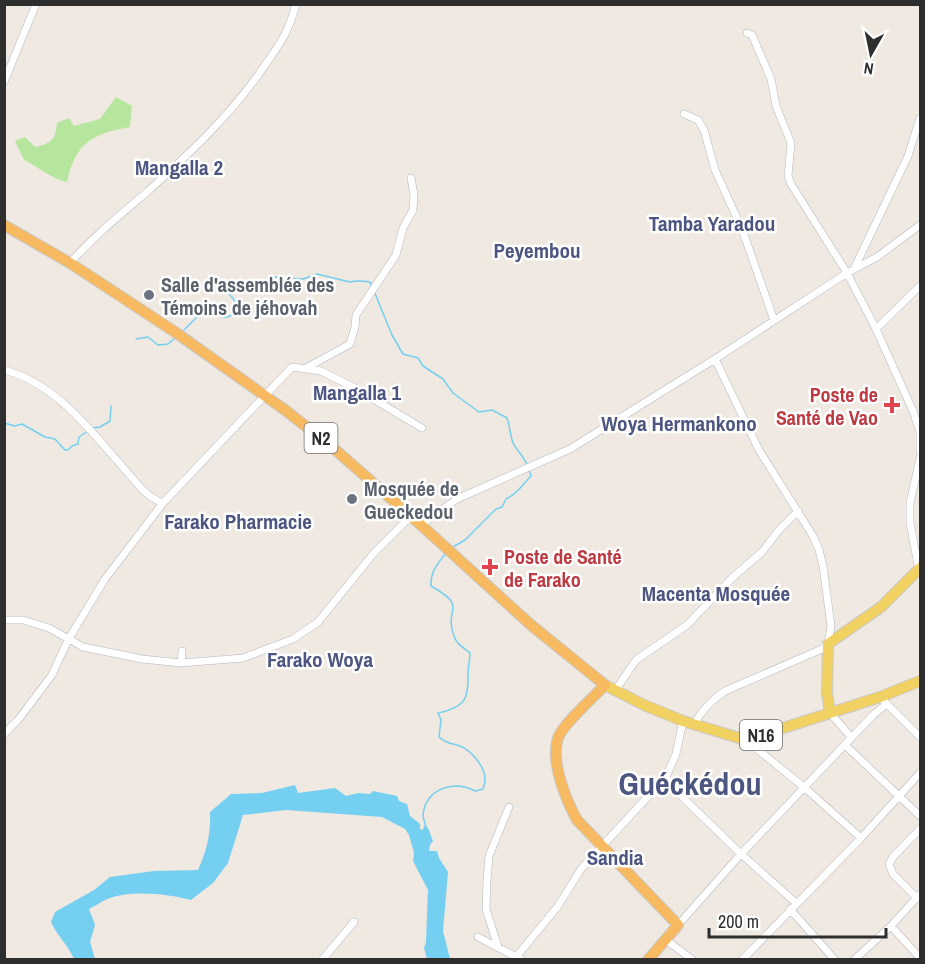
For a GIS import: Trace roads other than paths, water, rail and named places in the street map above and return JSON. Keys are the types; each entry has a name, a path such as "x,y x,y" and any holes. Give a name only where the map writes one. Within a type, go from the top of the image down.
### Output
{"highway":[{"name":"N2","path":"4,225 70,263 175,332 331,446 531,625 605,685"},
{"path":"605,685 557,738 556,751 561,784 567,802 577,820 678,925 648,960"}],"main road":[{"path":"830,713 827,684 828,644 880,607 920,570"},
{"name":"N16","path":"605,685 683,721 746,740 830,713 884,700 921,681"}],"street":[{"path":"4,82 36,4"},
{"path":"70,263 112,220 148,191 231,111 281,42 290,27 296,4"},
{"path":"747,33 752,35 771,79 776,106 790,143 788,176 791,184 847,273 876,329 913,411 920,432 921,452"},
{"path":"684,114 698,120 704,130 714,170 742,230 774,320"},
{"path":"854,269 908,156 921,118"},
{"path":"306,368 350,344 356,315 394,260 403,228 413,210 414,195 411,178"},
{"path":"4,620 23,620 49,628 83,647 107,653 181,663 243,658 293,639 318,622 374,553 406,521 417,522 457,499 570,449 847,273 895,245 921,225"},
{"path":"876,329 921,286"},
{"path":"694,724 715,697 725,691 822,649 828,644 831,626 823,566 813,536 759,450 715,359"},
{"path":"4,734 18,720 52,675 68,640 105,579 163,503 292,368 321,371 422,428"},
{"path":"4,370 18,374 47,389 93,431 141,489 163,503"},
{"path":"920,570 910,524 910,503 921,458"},
{"path":"615,691 636,660 687,624 732,578 762,552 798,511"},
{"path":"181,663 182,651"},
{"path":"678,925 741,854 852,738 884,700 921,737"},
{"path":"830,713 852,738"},
{"path":"478,937 519,958 558,906 581,869 666,777 676,754 683,721"},
{"path":"746,740 861,838"},
{"path":"845,745 921,816"},
{"path":"742,960 921,773"},
{"path":"666,777 673,788 741,854 796,903"},
{"path":"498,947 486,909 487,881 489,856 509,807"},
{"path":"854,960 919,896 893,874 889,864 921,829"},
{"path":"790,909 835,960"},
{"path":"322,960 354,922"},
{"path":"891,926 921,958"},
{"path":"666,940 693,960"}],"water":[{"path":"295,785 298,793 335,788 346,796 358,793 370,794 373,791 397,796 399,801 407,804 410,816 420,824 420,829 423,830 424,825 428,828 433,841 429,851 437,851 448,872 443,931 450,959 427,959 424,948 428,890 413,861 414,853 405,829 382,817 286,810 243,815 228,863 213,883 191,900 162,895 129,894 107,899 89,909 95,925 90,942 95,959 74,959 51,922 55,912 94,890 110,877 154,871 198,870 208,841 210,812 231,794 262,793"}],"waterway":[{"path":"183,331 200,314 208,312 220,317 228,317 233,313 236,305 229,294 230,289 238,281 262,282 274,277 303,279 317,274 350,282 370,282 372,287"},
{"path":"374,291 392,335 403,354 418,358 423,366 443,379 453,393 479,412 492,410 507,418 513,443 527,465"},
{"path":"136,339 148,337 158,345 168,344 175,338"},
{"path":"92,428 100,427 110,421 111,406"},
{"path":"4,423 15,426 22,424 45,437 55,439 65,450 78,444 79,437 88,431"},
{"path":"453,547 465,540 496,509 502,507 506,499 517,492 531,476 529,469"},
{"path":"426,828 423,815 425,806 435,793 458,786 475,791 483,789 485,780 483,769 473,755 464,748 439,737 441,720 438,713 455,708 466,695 470,653 455,639 451,626 453,604 443,593 431,586 433,573 445,554"}],"place":[{"name":"Salle d'assemblée des Témoins de jéhovah","path":"149,295"},
{"name":"Poste de Santé de Vao","path":"892,405"},
{"name":"Mosquée de Gueckedou","path":"352,499"},
{"name":"Poste de Santé de Farako","path":"490,567"}],"district":[{"name":"Mangalla 2","path":"179,167"},
{"name":"Tamba Yaradou","path":"712,223"},
{"name":"Peyembou","path":"537,250"},
{"name":"Mangalla 1","path":"357,392"},
{"name":"Woya Hermankono","path":"679,423"},
{"name":"Farako Pharmacie","path":"238,521"},
{"name":"Macenta Mosquée","path":"716,593"},
{"name":"Farako Woya","path":"320,659"},
{"name":"Guéckédou","path":"690,783"},
{"name":"Sandia","path":"615,857"}]}
